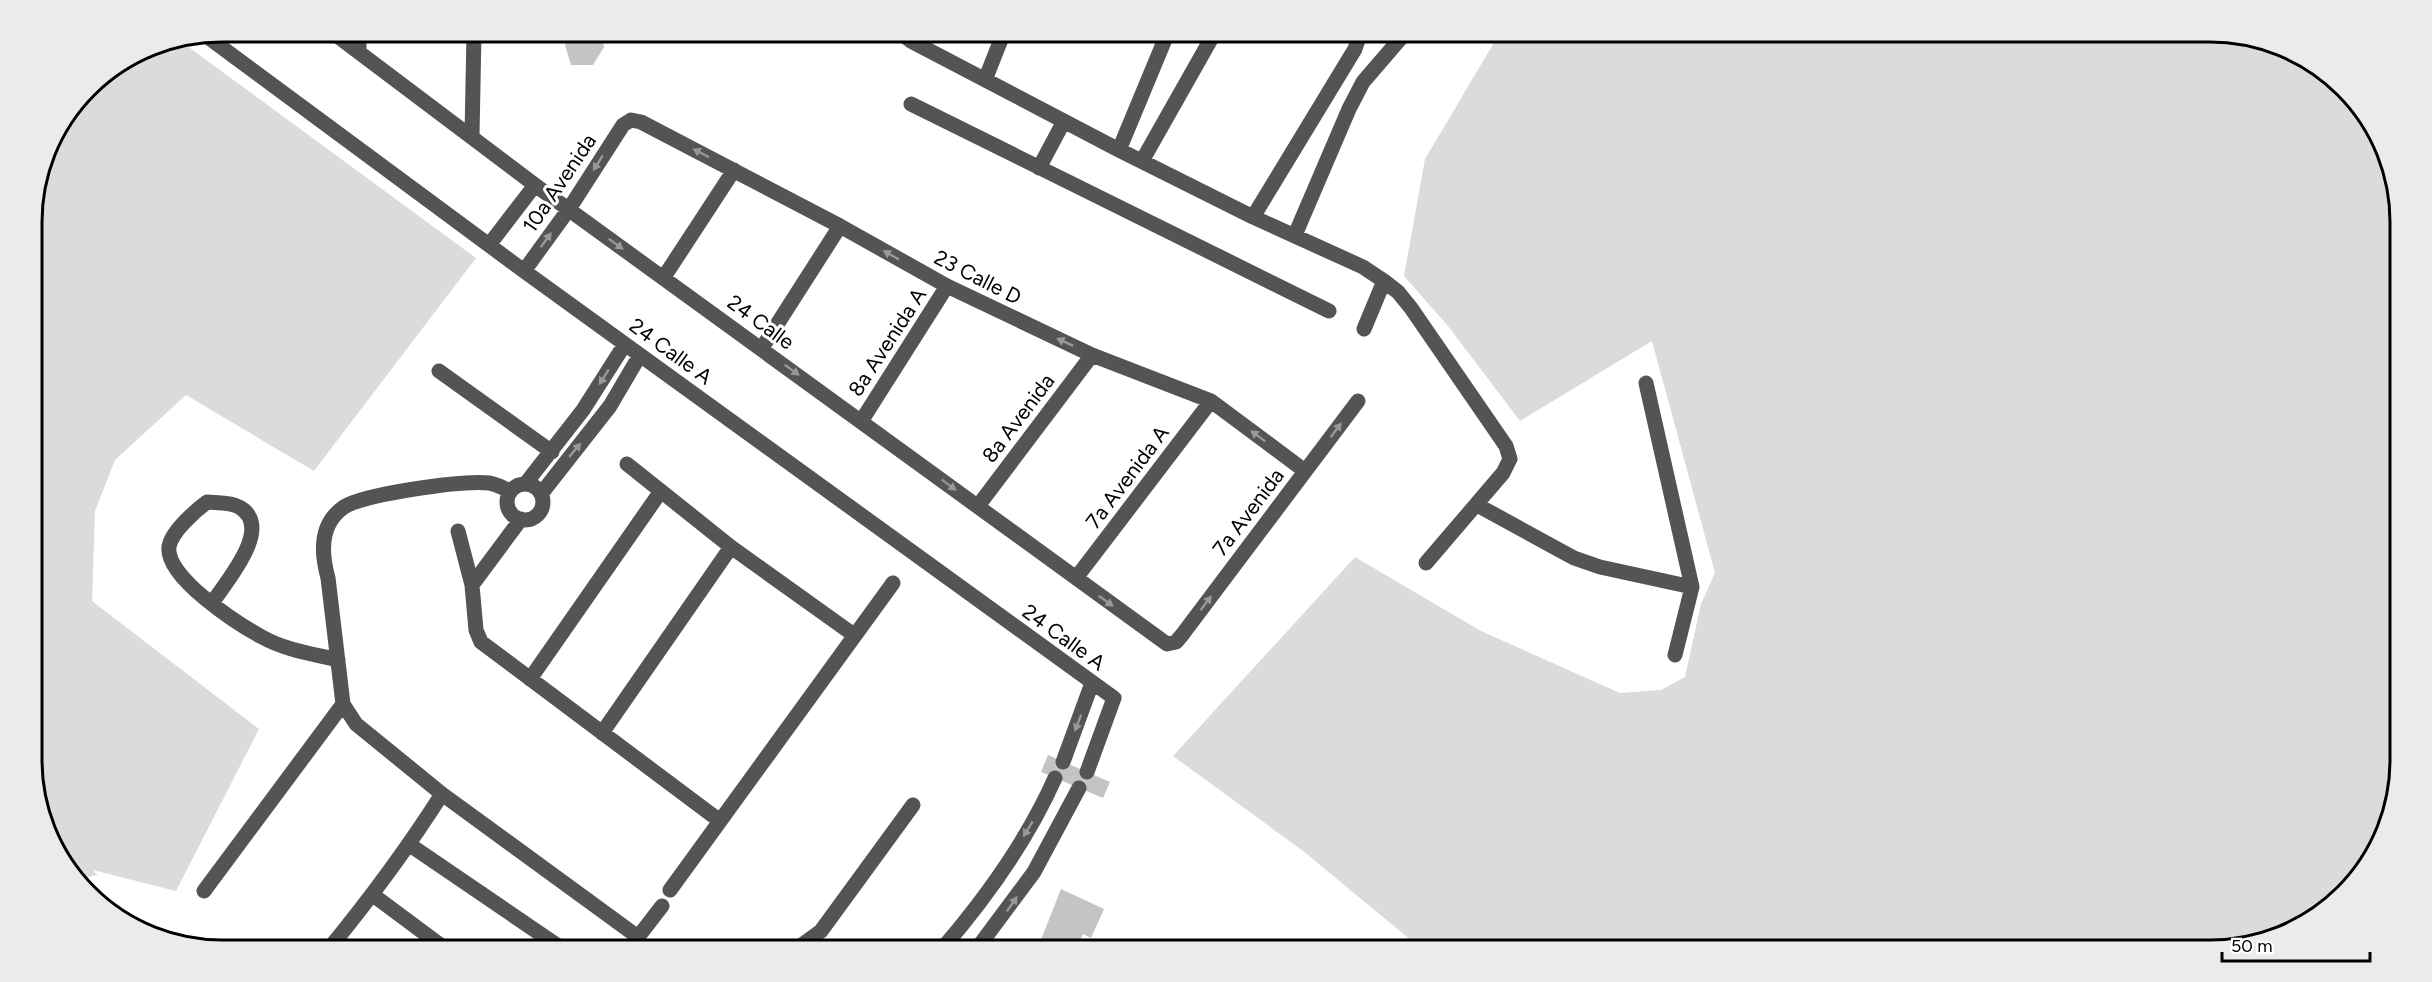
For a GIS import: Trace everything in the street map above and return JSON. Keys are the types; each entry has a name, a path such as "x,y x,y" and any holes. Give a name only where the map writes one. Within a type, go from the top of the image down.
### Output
{"street":[{"name":"24 Calle A","path":"214,42 524,271 1114,698 1087,772"},
{"name":"24 Calle","path":"346,42 535,185 862,420 1167,644"},
{"path":"359,42 359,51"},
{"path":"472,136 474,42"},
{"path":"913,42 1064,122 1253,217 1363,267 1398,292 1506,446 1510,459 1503,473 1426,563"},
{"path":"984,80 1001,42"},
{"path":"1119,150 1164,42"},
{"path":"1142,161 1209,42"},
{"path":"1253,217 1357,42"},
{"path":"1295,235 1349,109 1363,82 1397,42"},
{"path":"911,105 1329,311"},
{"name":"10a Avenida","path":"524,271 569,209 623,125 631,120"},
{"name":"23 Calle D","path":"631,120 641,122 734,170 947,286 1092,355 1211,401 1305,471"},
{"path":"1039,168 1064,122"},
{"path":"663,278 734,170"},
{"name":"10a Avenida","path":"489,245 535,185"},
{"path":"762,348 840,226"},
{"path":"1364,329 1384,281"},
{"name":"8a Avenida A","path":"862,420 947,286"},
{"path":"526,483 537,489 543,499 541,510 532,518 521,519 508,508 510,491 514,486 526,483 552,452 583,410 625,344"},
{"path":"541,494 609,406 640,355"},
{"name":"8a Avenida","path":"978,506 1092,355"},
{"path":"439,371 552,452"},
{"path":"1646,383 1692,587 1675,655"},
{"name":"7a Avenida","path":"1167,644 1176,642 1182,635 1358,400"},
{"name":"7a Avenida A","path":"1076,579 1211,401"},
{"path":"627,464 731,547 854,635"},
{"path":"510,491 490,483 436,485 344,507 332,520 322,538 323,559 328,578 343,704 356,724 442,794 639,937"},
{"path":"530,679 661,491"},
{"path":"212,603 242,559 253,536 251,519 239,506 207,502 186,518 169,546 171,563 188,585 212,603 263,638 338,660"},
{"path":"1477,505 1574,558 1600,567 1692,587"},
{"path":"472,585 521,519"},
{"path":"458,531 472,585 476,630 481,642 720,820"},
{"path":"602,733 731,547"},
{"path":"670,890 893,583"},
{"path":"1063,762 1092,683"},
{"path":"204,891 343,704"},
{"path":"949,940 988,892 1011,858 1055,778"},
{"path":"984,940 1034,873 1079,788"},
{"path":"339,940 410,845 442,794"},
{"path":"809,940 821,931 913,805"},
{"path":"410,845 549,940"},
{"path":"1011,858 1034,873"},
{"path":"373,895 434,940"},
{"path":"636,940 662,906"}],"shaded area":[{"path":"1494,42 2210,42 2257,48 2310,72 2345,103 2360,122 2371,142 2384,175 2390,222 2390,760 2387,795 2371,840 2360,860 2345,879 2320,903 2300,916 2257,934 2222,940 1411,940 1303,851 1173,756 1355,557 1481,631 1620,693 1661,690 1685,677 1701,604 1715,573 1652,341 1520,421 1448,326 1404,276 1425,159"},
{"path":"186,45 476,258 314,471 186,395 115,460 95,511 92,601 259,729 176,891 93,870 97,875 86,878 72,860 61,840 45,795 42,760 42,210 48,175 56,153 72,122 87,103 112,79 132,66 153,56"}],"building":[{"path":"566,42 603,42 604,47 593,65 571,65"},
{"path":"1048,755 1110,782 1103,798 1041,772"},
{"path":"1061,889 1104,909 1091,938 1083,934 1080,940 1041,940"}]}
